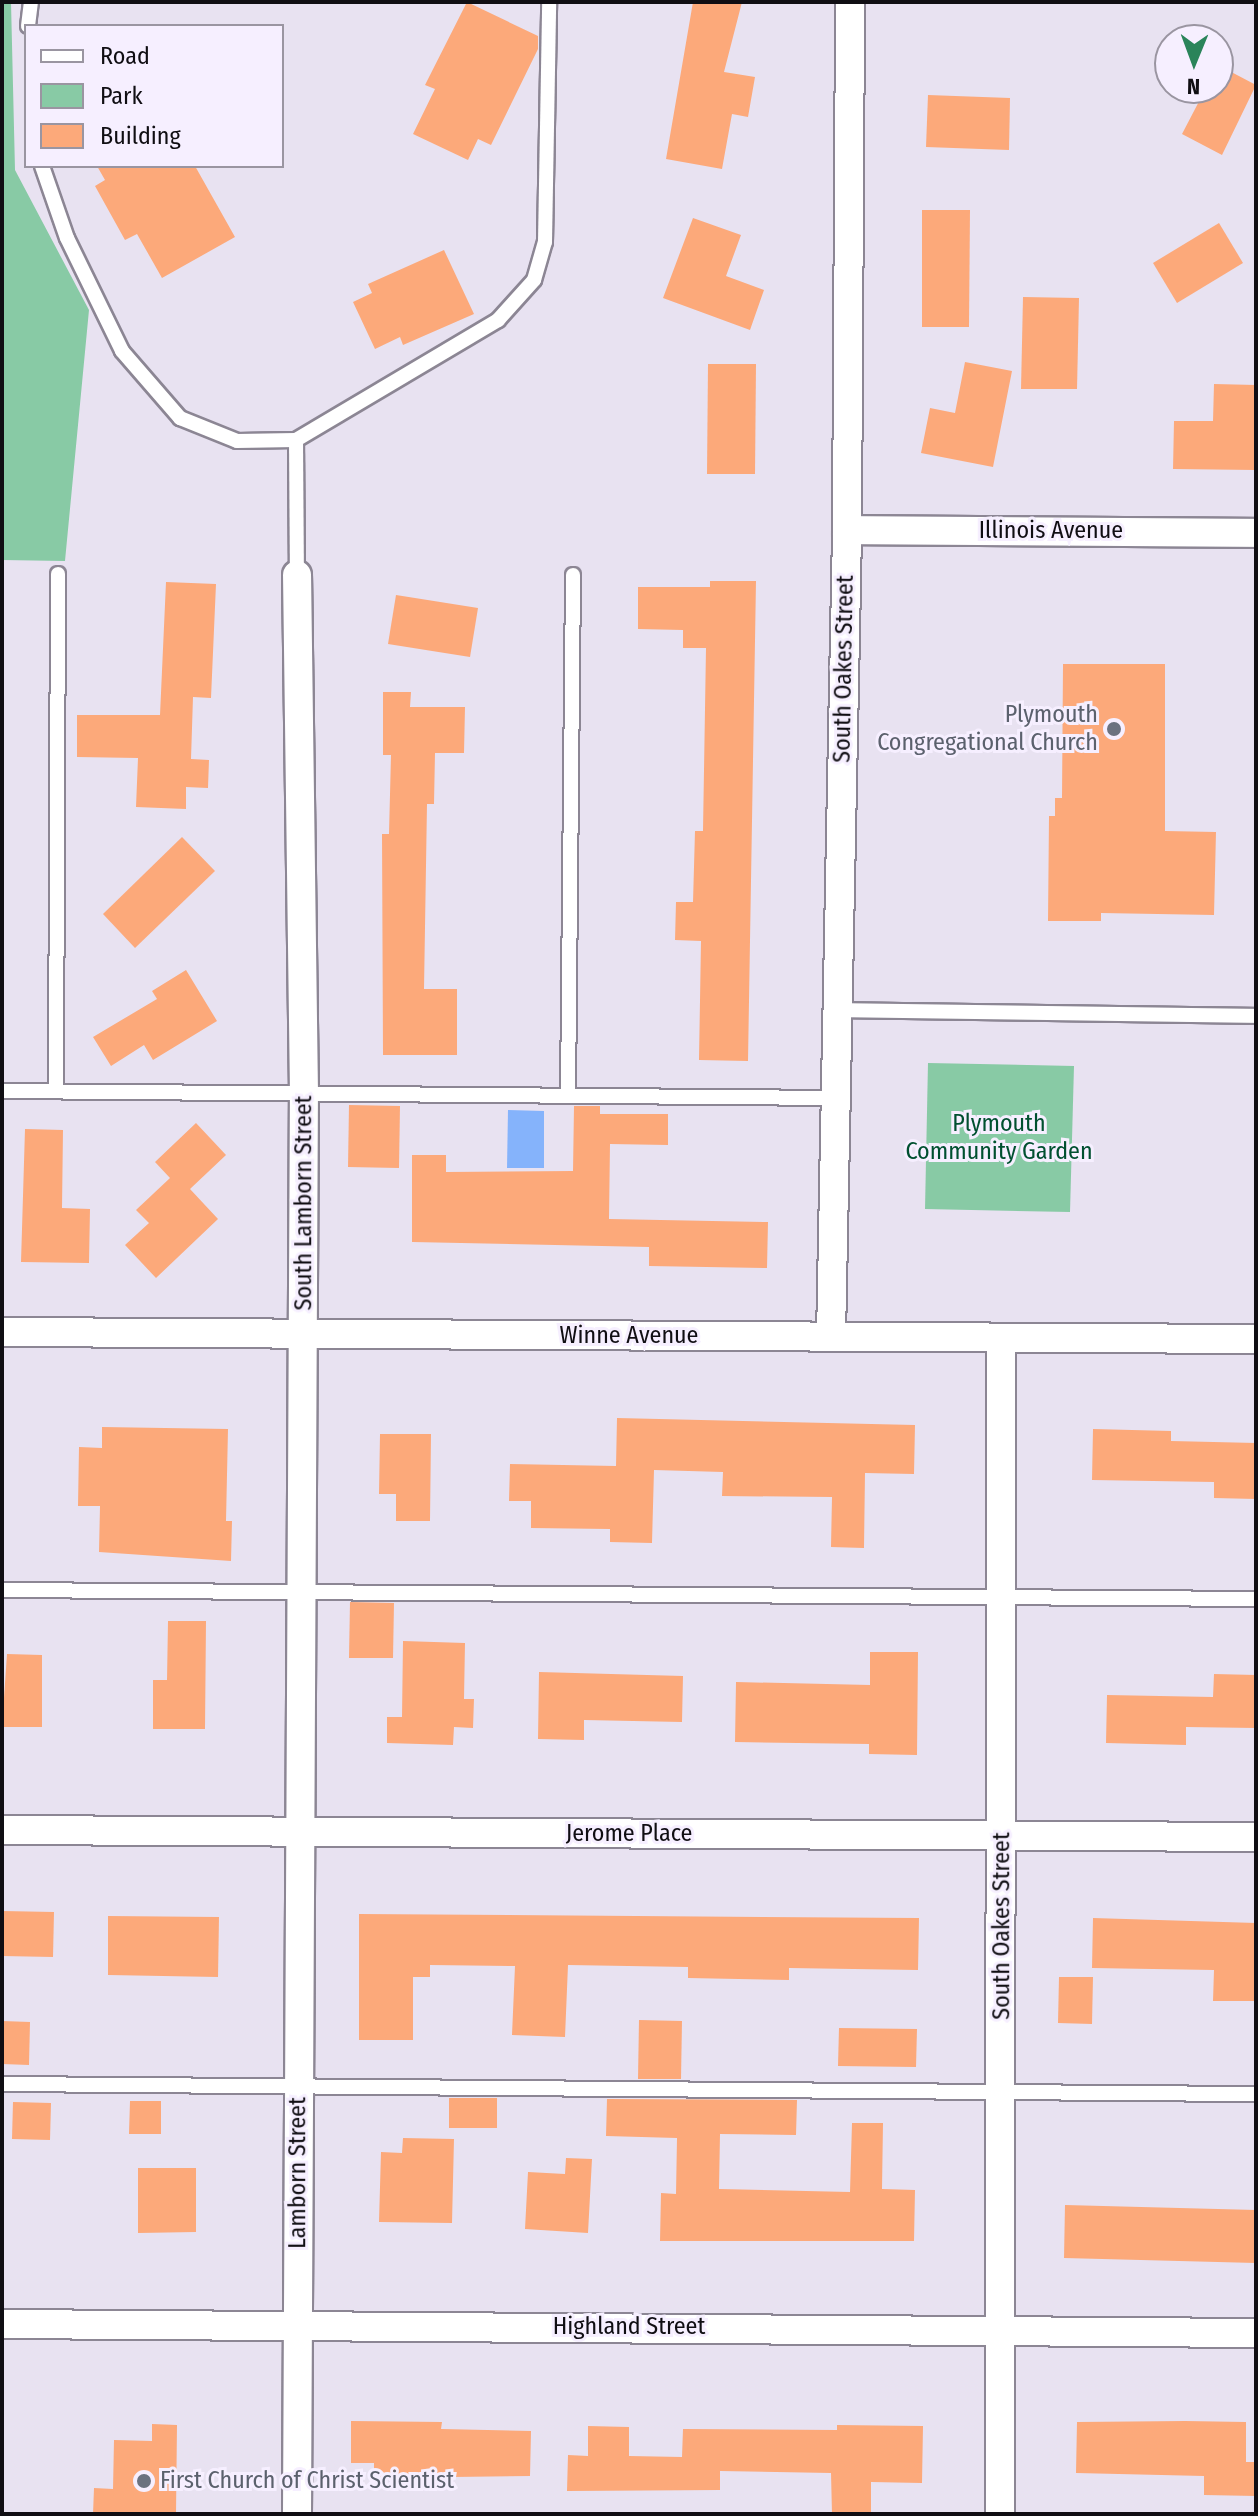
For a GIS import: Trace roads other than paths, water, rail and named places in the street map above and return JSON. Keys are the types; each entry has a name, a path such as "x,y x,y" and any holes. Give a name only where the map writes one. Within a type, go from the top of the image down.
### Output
{"street":[{"name":"South Oakes Street","path":"831,1337 847,530 850,2"},
{"name":"Illinois Avenue","path":"847,530 1256,533"},
{"name":"South Lamborn Street","path":"297,575 304,1094 300,1832"},
{"name":"Winne Avenue","path":"2,1332 1256,1339"},
{"name":"South Oakes Street","path":"1000,2514 1001,1338"},
{"name":"Jerome Place","path":"2,1830 1256,1837"},
{"name":"Lamborn Street","path":"297,2514 300,1832"},
{"name":"Highland Street","path":"2,2324 1256,2333"}],"lane":[{"path":"28,24 31,2"},
{"path":"43,168 67,238 122,351 180,418 237,441 296,440 498,320 534,280 545,242 549,2"},
{"path":"296,440 297,575"},
{"path":"56,1091 58,574"},
{"path":"568,1096 573,575"},
{"path":"838,1010 1256,1016"},
{"path":"2,1091 837,1098"},
{"path":"2,1590 1256,1599"},
{"path":"2,2084 1256,2094"}],"water":[{"path":"508,1110 544,1111 544,1168 507,1168"}],"place":[{"name":"Plymouth Congregational Church","path":"1114,729"},
{"name":"First Church of Christ Scientist","path":"144,2481"}],"park label":[{"name":"Plymouth Community Garden","path":"999,1138"}]}
